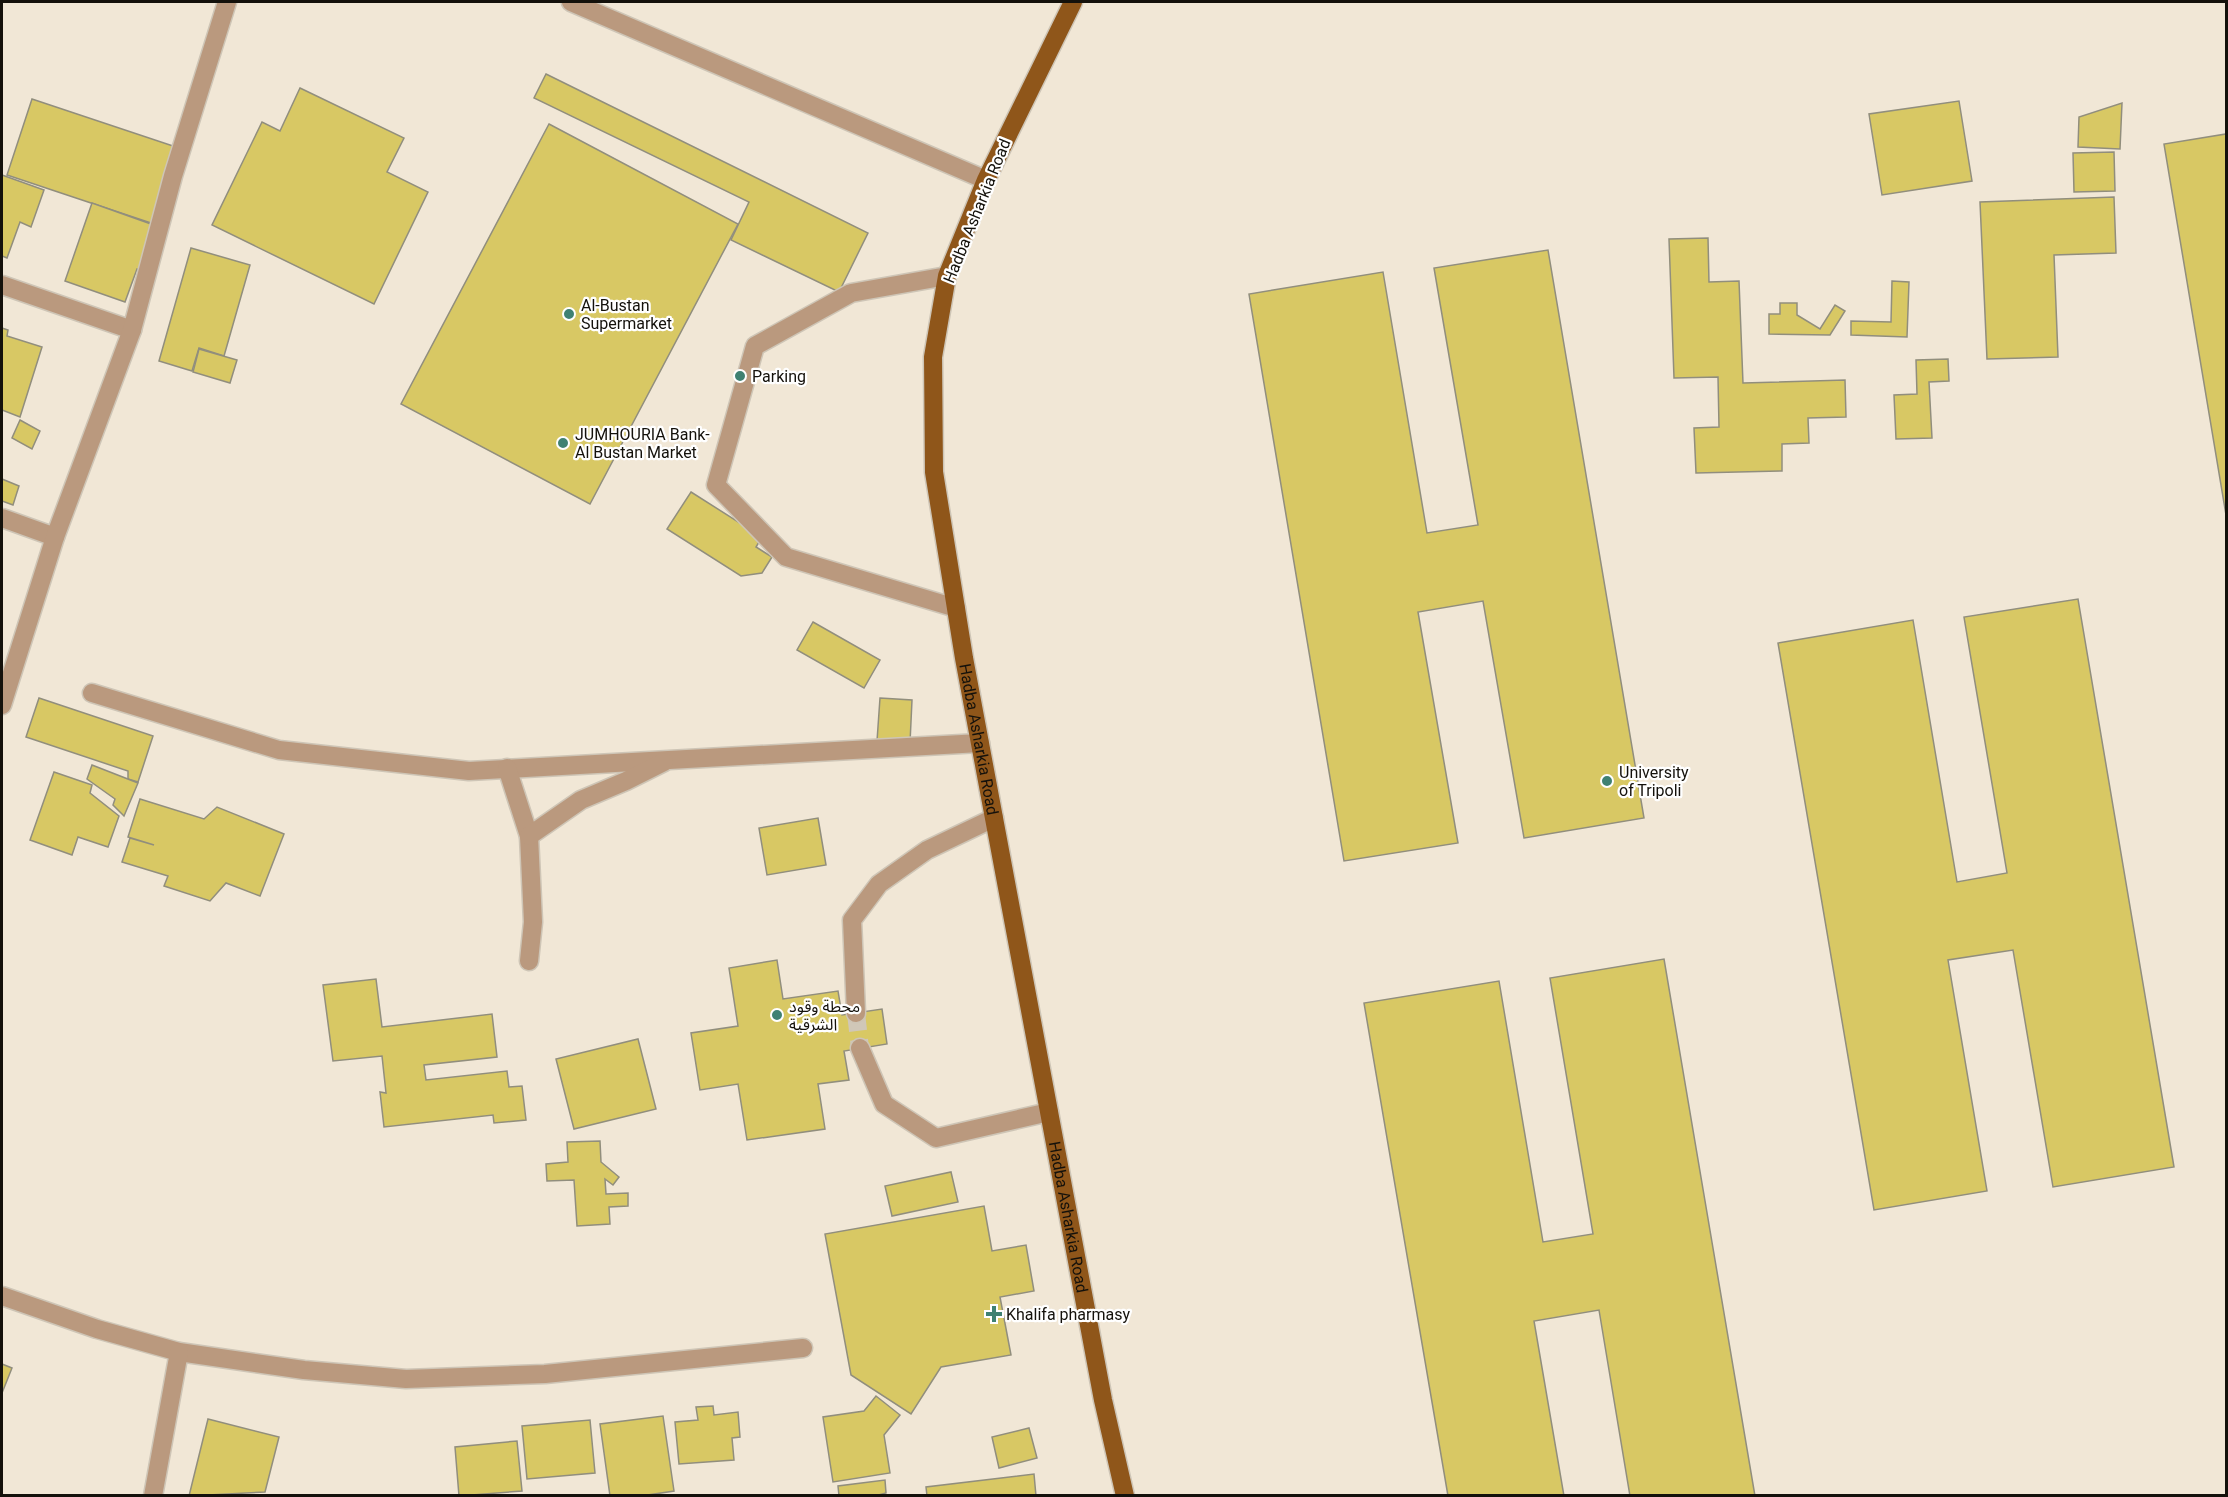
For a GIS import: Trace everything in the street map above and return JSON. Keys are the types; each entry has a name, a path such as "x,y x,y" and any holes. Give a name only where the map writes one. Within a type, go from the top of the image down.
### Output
{"main road":[{"name":"Hadba Asharkia Road","path":"1073,2 986,180 947,276 933,357 933,472 980,743 1049,1112 1103,1400 1125,1496"}],"street":[{"path":"2,705 55,537 132,330 173,176 227,2"},
{"path":"571,2 986,180"},
{"path":"947,276 851,293 755,346 716,485 786,557 956,608"},
{"path":"2,285 132,330"},
{"path":"2,518 55,537"},
{"path":"92,693 279,750 469,771 980,743"},
{"path":"529,836 581,800 626,782 669,760"},
{"path":"507,768 529,836 533,922 529,961"},
{"path":"856,1012 852,920 879,884 927,850 994,818"},
{"path":"860,1048 884,1104 936,1138 1049,1112"},
{"path":"2,1296 97,1329 179,1352 304,1370 406,1379 545,1374 803,1348"},
{"path":"153,1496 179,1352"}],"building":[{"path":"546,74 868,233 839,292 731,240 749,202 534,98"},
{"path":"300,88 404,138 387,172 428,192 374,304 212,225 262,122 280,131"},
{"path":"32,99 179,148 154,224 7,175"},
{"path":"1959,101 1972,181 1882,195 1869,114"},
{"path":"2122,103 2120,149 2078,147 2079,117"},
{"name":"Al-Bustan Supermarket","path":"549,124 738,224 590,504 401,404"},
{"path":"2226,134 2226,515 2164,144"},
{"path":"2114,152 2115,191 2074,192 2073,153"},
{"path":"2,175 44,190 31,227 20,222 7,258 2,256"},
{"path":"2114,197 2116,253 2054,255 2058,357 1987,359 1980,202"},
{"path":"92,203 165,229 149,274 137,269 125,302 65,281"},
{"path":"1708,238 1709,282 1739,281 1743,383 1845,380 1846,417 1808,418 1809,443 1782,444 1782,471 1696,473 1694,428 1719,427 1718,377 1674,378 1669,239"},
{"path":"191,248 250,265 224,356 199,348 192,371 159,361"},
{"path":"1548,250 1644,818 1524,838 1483,601 1418,612 1458,843 1344,861 1249,294 1383,272 1427,533 1478,525 1434,268"},
{"path":"1892,281 1909,282 1907,337 1851,335 1851,321 1891,322"},
{"path":"1780,303 1797,303 1797,315 1820,329 1835,305 1845,311 1830,335 1769,334 1769,314 1780,314"},
{"path":"2,328 8,330 7,336 42,347 20,417 2,410"},
{"path":"199,349 237,360 230,383 193,372"},
{"path":"1948,359 1949,381 1929,382 1932,438 1896,439 1894,395 1917,394 1916,360"},
{"path":"20,420 40,431 32,449 12,438"},
{"path":"2,479 19,486 13,505 2,501"},
{"path":"691,492 762,537 756,547 772,557 762,573 741,576 667,529"},
{"path":"2078,599 2174,1167 2053,1187 2013,950 1948,960 1987,1191 1874,1210 1778,643 1913,620 1957,882 2007,873 1964,617"},
{"path":"813,622 880,660 864,688 797,650"},
{"path":"39,698 153,736 138,782 128,779 128,771 26,737"},
{"path":"880,698 912,700 910,743 877,741"},
{"path":"92,765 138,783 124,816 113,805 115,799 87,779"},
{"path":"54,772 92,785 90,793 119,816 108,847 78,837 72,855 30,840"},
{"path":"140,799 204,819 217,807 284,834 260,896 226,883 210,901 164,886 168,876 122,862 130,838 154,845 128,837"},
{"path":"818,818 826,865 767,875 759,828"},
{"path":"1664,959 1755,1496 1630,1496 1599,1310 1534,1321 1564,1496 1448,1496 1364,1003 1499,981 1543,1242 1593,1234 1550,978"},
{"path":"777,960 783,999 838,991 842,1015 882,1009 887,1044 844,1051 849,1080 818,1084 825,1129 747,1140 738,1084 700,1090 691,1033 738,1026 729,968"},
{"path":"376,979 382,1027 492,1014 497,1057 424,1065 426,1080 507,1071 509,1087 522,1086 526,1120 494,1123 493,1115 384,1127 380,1092 386,1093 382,1056 333,1061 323,985"},
{"path":"638,1039 656,1109 574,1129 556,1059"},
{"path":"600,1141 601,1162 619,1177 613,1185 605,1179 606,1194 628,1193 628,1206 609,1207 610,1224 577,1226 574,1180 547,1181 546,1164 568,1162 567,1142"},
{"path":"951,1172 958,1202 892,1216 885,1186"},
{"path":"984,1206 992,1251 1026,1245 1034,1291 1000,1297 1011,1355 941,1367 911,1414 851,1375 825,1234"},
{"path":"2,1364 12,1368 2,1393"},
{"path":"876,1396 900,1415 884,1435 890,1473 833,1482 823,1417 864,1411"},
{"path":"713,1406 714,1415 738,1412 740,1437 732,1438 734,1460 679,1464 675,1422 698,1420 696,1407"},
{"path":"663,1416 674,1491 641,1496 610,1496 600,1424"},
{"path":"208,1419 279,1437 265,1492 189,1496"},
{"path":"590,1420 595,1473 527,1479 522,1426"},
{"path":"1029,1428 1037,1458 999,1468 992,1437"},
{"path":"517,1441 522,1491 459,1496 455,1447"},
{"path":"1034,1474 1036,1496 927,1496 926,1487"},
{"path":"885,1480 886,1493 875,1496 839,1496 838,1486"}],"tunnel":[{"path":"856,1013 860,1048"}],"place":[{"name":"Al-Bustan Supermarket","path":"569,314"},
{"name":"Parking","path":"740,376"},
{"name":"JUMHOURIA Bank- Al Bustan Market","path":"563,443"},
{"name":"University of Tripoli","path":"1607,781"},
{"name":"محطة وقود الشرقية","path":"777,1015"},
{"name":"Khalifa pharmasy","path":"994,1314"}]}
